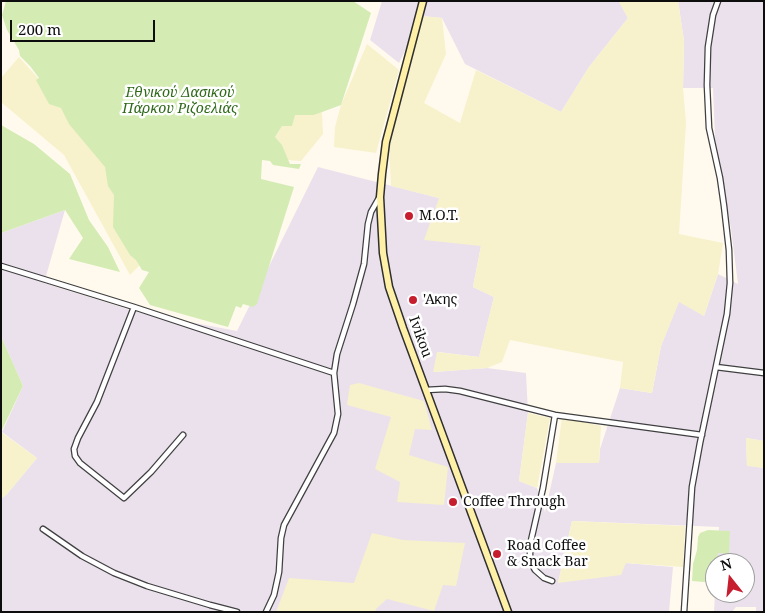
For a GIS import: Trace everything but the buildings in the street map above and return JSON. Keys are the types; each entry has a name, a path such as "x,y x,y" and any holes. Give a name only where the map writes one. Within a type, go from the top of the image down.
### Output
{"street":[{"name":"Ivikou","path":"423,1 386,142 380,197 383,253 389,287 403,328 508,612"},
{"path":"684,612 692,487 728,314 730,283 728,241 720,178 709,128 708,47 718,1"},
{"path":"266,612 274,595 279,572 281,538 284,525 334,433 338,414 334,373 337,354 364,264 368,224 380,197"},
{"path":"1,266 134,306 334,373"},
{"path":"134,306 97,402 78,438 74,449 75,456 80,463 124,498 151,472 183,435"},
{"path":"716,367 764,373"},
{"path":"426,390 445,389 460,391 555,415 702,435"},
{"path":"552,581 539,574 533,566 530,561 530,545 543,488 555,415"},
{"path":"43,529 82,556 114,573 174,594 237,612"}],"shaded area":[{"path":"382,1 619,1 628,18 589,67 561,112 465,64 442,18 422,16 399,63 370,40"},
{"path":"678,1 764,1 764,441 746,438 747,465 764,468 764,612 756,612 756,607 736,607 732,612 714,612 714,603 755,603 755,553 718,553 719,527 572,521 558,583 626,563 673,567 669,612 1,612 1,499 37,458 2,432 23,386 1,336 1,233 65,210 44,283 137,312 237,331 318,167 439,198 481,246 473,287 494,297 479,357 438,352 434,372 487,368 526,373 528,413 519,481 537,488 545,512 556,463 599,463 600,449 620,388 652,393 661,346 679,301 704,316 718,274 738,284 731,229 715,139 713,88 683,88 684,41"},
{"path":"678,1 684,41 683,88 686,123 679,234 723,243 718,274 704,316 679,302 661,346 652,393 620,388 623,362 510,340 502,362 487,368 433,372 437,352 479,357 494,297 473,287 481,246 424,240 439,198 391,186 389,145 422,16 442,18 446,54 424,103 460,123 476,70 561,112 589,67 628,18 619,2"},
{"path":"367,44 399,70 376,153 334,147 335,127 341,105"},
{"path":"19,57 110,158 146,259 130,275 64,155 1,102 1,78"},
{"path":"322,112 323,134 301,161 288,160 282,145 275,137 282,126 295,115 314,115"},
{"path":"359,383 424,401 432,430 415,429 409,455 448,467 444,505 397,502 400,482 375,469 391,417 347,405 350,385"},
{"path":"528,413 550,418 537,488 519,481"},
{"path":"562,417 601,426 599,463 556,463"},
{"path":"1,432 37,458 1,499"},
{"path":"746,438 764,441 764,468 747,466"},
{"path":"572,521 685,526 683,567 626,563 621,575 558,583"},
{"path":"372,533 403,540 465,543 456,586 443,585 434,611 387,599 375,612 276,612 289,578 354,583"}],"green space":[{"name":"Εθνικού Δασικού Πάρκου Ριζοελιάς","path":"6,1 353,1 371,13 341,105 314,115 295,115 292,126 282,126 275,137 282,145 290,164 301,164 299,169 273,165 270,161 262,160 261,179 294,187 257,304 253,307 243,304 241,308 236,306 228,327 150,305 139,288 149,272 142,270 136,260 130,255 113,227 114,195 108,186 105,167 69,124 61,108 49,104 36,80 39,78 20,56 2,15"},
{"path":"1,125 34,144 70,174 89,220 108,247 120,272 69,259 83,238 65,210 1,233"},
{"path":"1,336 23,386 1,432"},
{"path":"708,530 730,531 729,553 705,553 705,582 692,581 693,564 700,533"}],"place":[{"name":"M.O.T.","path":"409,216"},
{"name":"'Ακης","path":"413,300"},
{"name":"Coffee Through","path":"453,502"},
{"name":"Road Coffee & Snack Bar","path":"497,554"}]}
